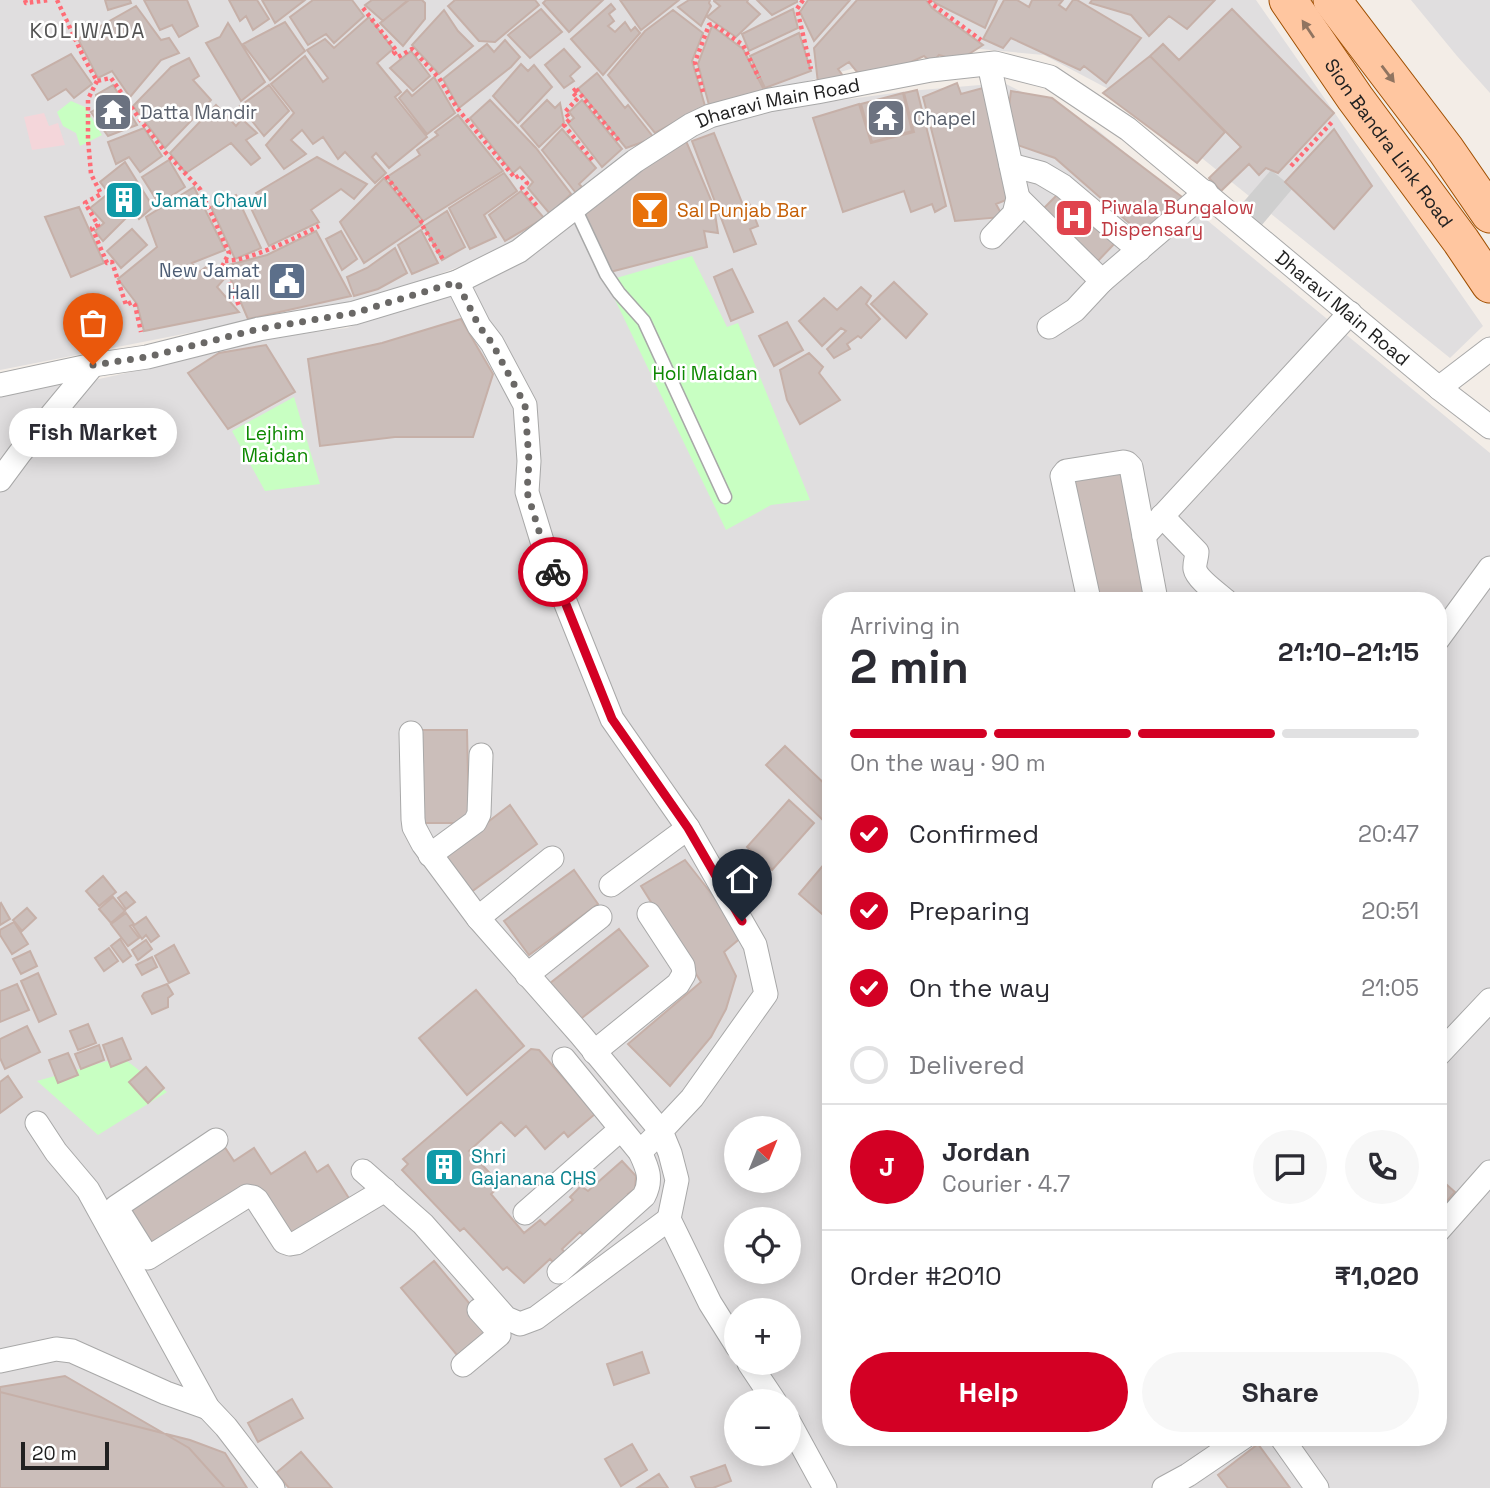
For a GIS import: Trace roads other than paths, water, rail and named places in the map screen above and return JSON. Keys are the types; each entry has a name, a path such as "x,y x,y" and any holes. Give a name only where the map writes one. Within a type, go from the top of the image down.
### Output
{"main road":[{"name":"Sion Bandra Link Road","path":"1288,0 1354,98 1461,241 1490,285"},
{"name":"Sion Bandra Link Road","path":"1332,0 1446,150 1490,214"},
{"path":"1461,241 1490,220"}],"street":[{"name":"Dharavi Main Road","path":"0,385 93,365 147,357 250,331 354,313 457,282 519,251 635,161 710,116 769,100 931,70 992,64 1050,77 1128,129 1439,388 1490,427"},
{"path":"992,64 1018,198 1014,214 992,237"},
{"path":"1011,165 1041,173 1063,186 1139,250"},
{"path":"1049,327 1075,310 1102,281 1206,192"},
{"path":"1018,198 1102,281"},
{"path":"457,282 525,405 529,461 527,492 530,503 546,554 612,719 688,828 755,945 766,994 692,1098 640,1152"},
{"path":"1144,536 1350,313"},
{"path":"1439,388 1490,349"},
{"path":"0,480 93,365"},
{"path":"1087,592 1062,480 1063,474 1066,471 1127,463 1130,467 1154,592"},
{"path":"1162,516 1197,552 1194,567 1198,575 1216,592"},
{"path":"1447,627 1490,568"},
{"path":"411,733 413,819 423,845 478,918 662,1131 677,1180 669,1219 710,1303 724,1325"},
{"path":"430,855 475,822 479,814 481,755"},
{"path":"611,885 688,828"},
{"path":"478,918 552,858"},
{"path":"594,1052 678,984 684,974 683,966 649,914"},
{"path":"527,975 600,917"},
{"path":"1447,1045 1490,1000"},
{"path":"559,1272 644,1196 649,1180 649,1169 640,1152 564,1059"},
{"path":"37,1123 56,1152 88,1190 208,1408 273,1488"},
{"path":"525,1213 621,1129"},
{"path":"216,1140 116,1207 148,1258 247,1196 257,1200 284,1242 290,1244 385,1190"},
{"path":"363,1171 423,1224 491,1312 499,1335 463,1366"},
{"path":"1447,1221 1490,1172"},
{"path":"649,1180 677,1180"},
{"path":"436,1259 491,1312 520,1324 537,1318 669,1219"},
{"path":"0,1361 56,1349 72,1351 166,1393 208,1408"},
{"path":"801,1444 825,1488"},
{"path":"1164,1488 1231,1446"},
{"path":"1287,1446 1317,1488"}],"lane":[{"path":"575,208 607,274 619,293 644,321 726,497"}],"place":[{"name":"Datta Mandir","path":"113,112"},
{"name":"Chapel","path":"886,118"},
{"name":"Jamat Chawl","path":"124,200"},
{"name":"Sal Punjab Bar","path":"650,210"},
{"name":"Piwala Bungalow Dispensary","path":"1074,218"},
{"name":"New Jamat Hall","path":"287,281"},
{"name":"Fish Market","path":"93,365"},
{"name":"Shri Gajanana CHS","path":"444,1167"}],"district":[{"name":"KOLIWADA","path":"88,31"}],"park label":[{"name":"Holi Maidan","path":"705,373"},
{"name":"Lejhim Maidan","path":"275,444"}]}
